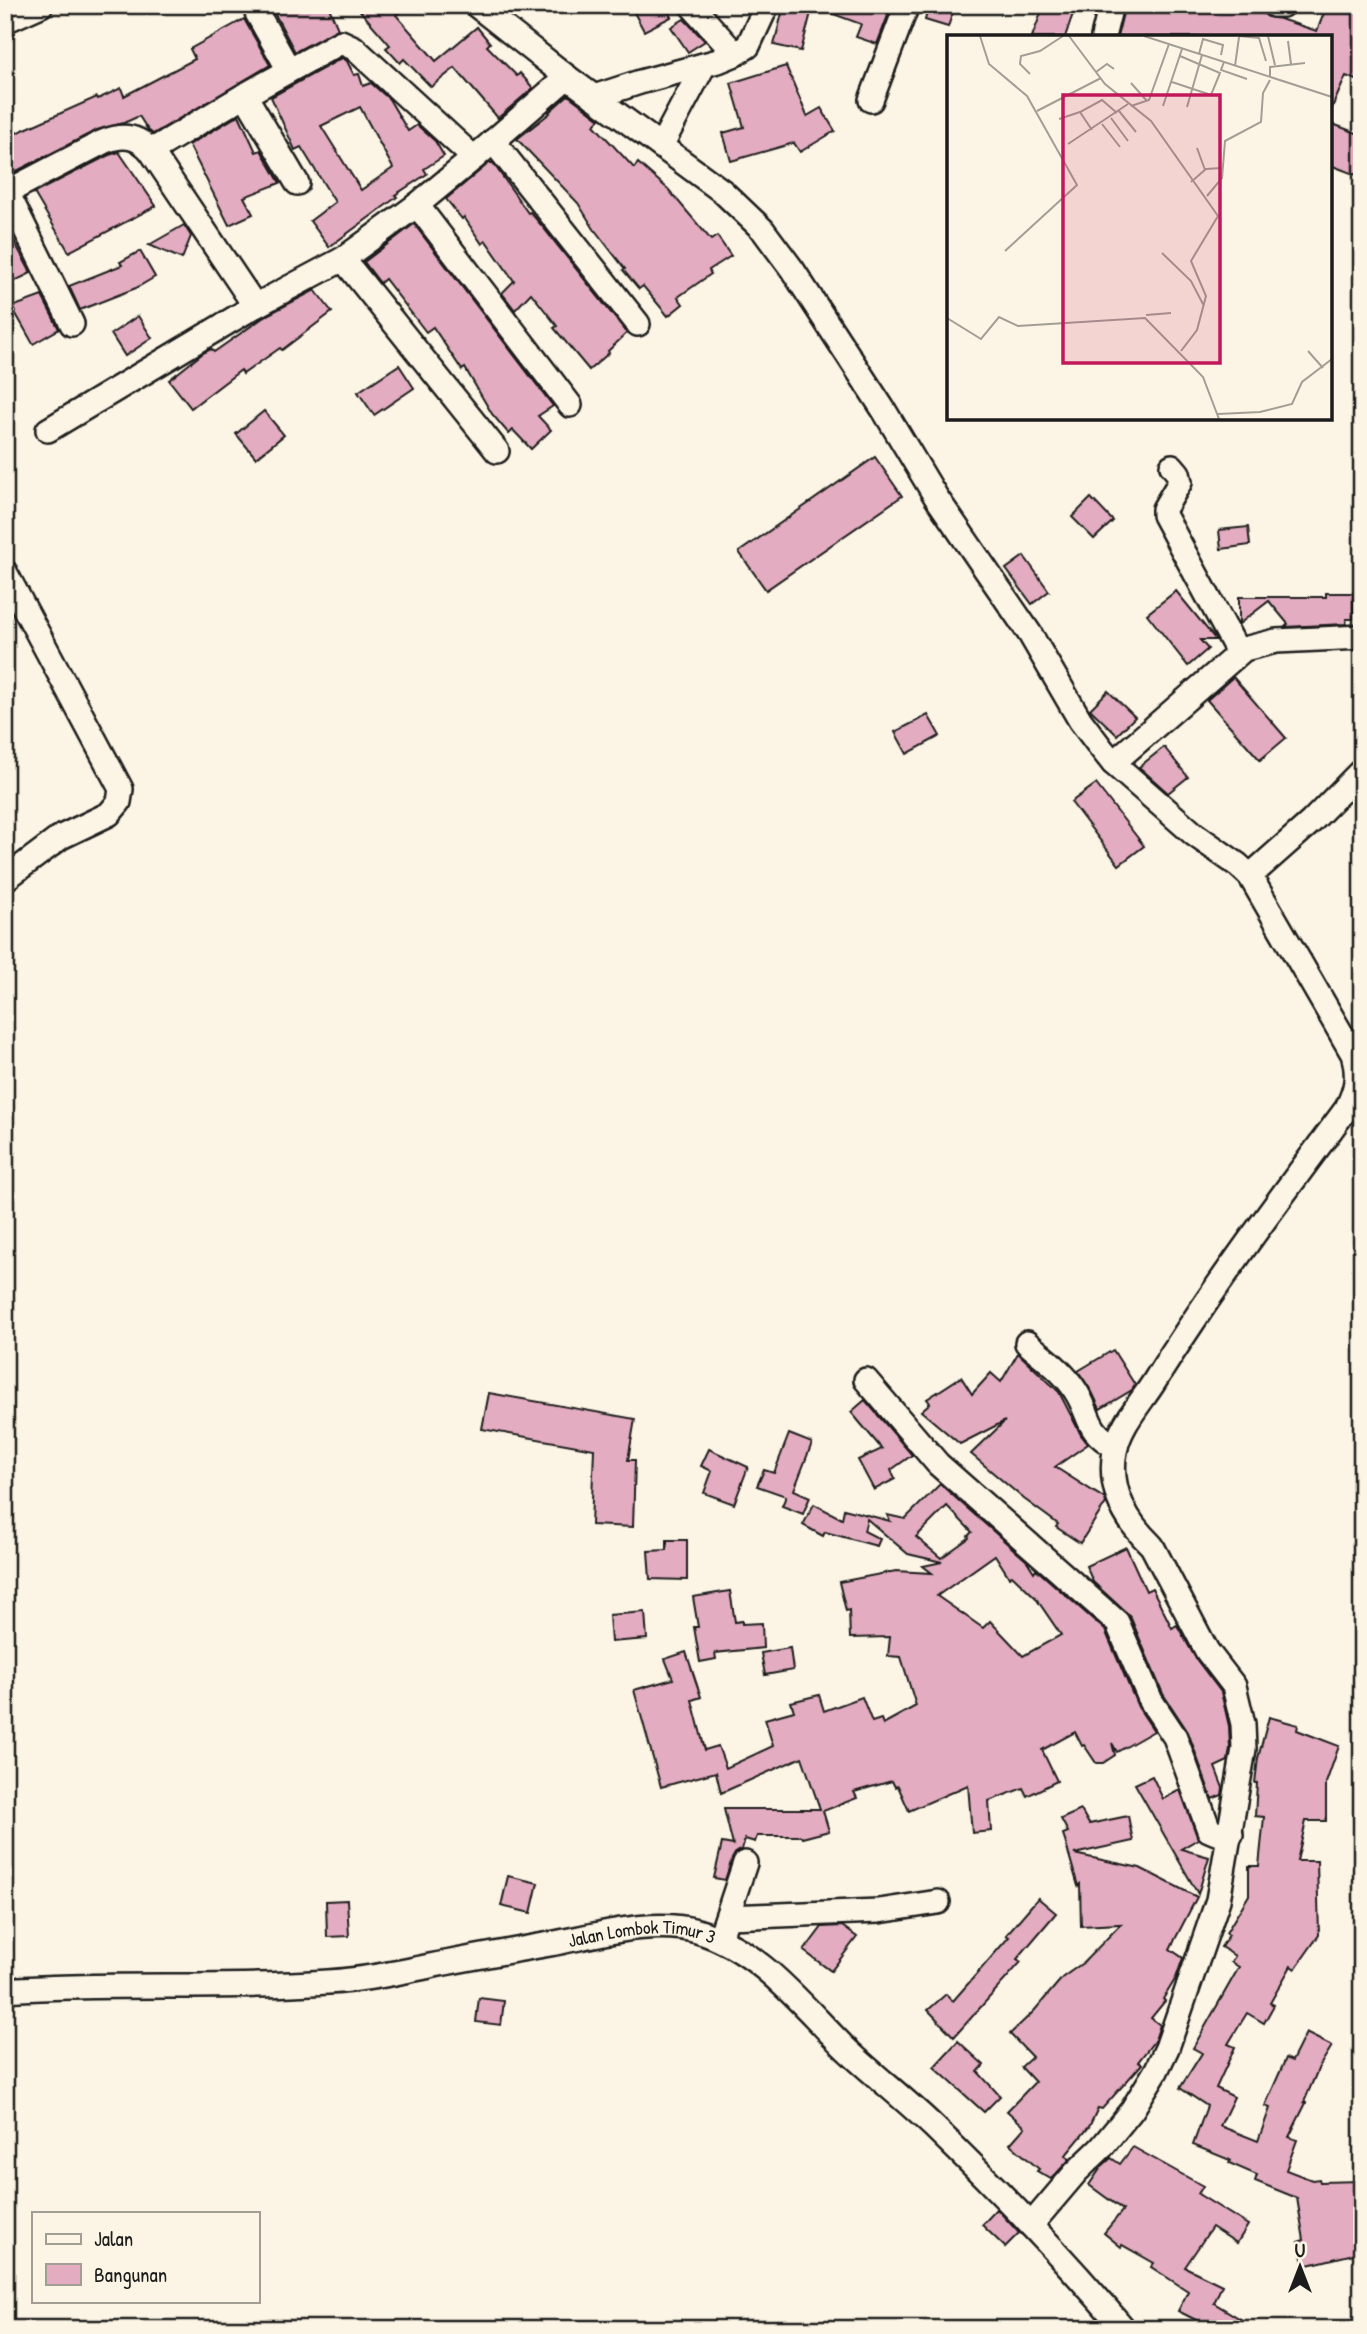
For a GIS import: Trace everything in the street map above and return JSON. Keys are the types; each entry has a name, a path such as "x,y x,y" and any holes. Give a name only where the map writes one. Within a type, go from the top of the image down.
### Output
{"street":[{"path":"5,21 41,5"},
{"path":"476,5 745,211 763,230 793,269 936,497 1030,634 1080,720 1113,763 1194,834 1250,876 1353,1054 1357,1068 1355,1091 1347,1108 1176,1346 1125,1424 1116,1447 1114,1476 1121,1504 1134,1527 1152,1546 1207,1651 1234,1686 1240,1705 1244,1749 1218,1900 1167,2048 1156,2071 1118,2129 1031,2225"},
{"path":"691,5 735,54"},
{"path":"594,97 735,54 748,46 767,5"},
{"path":"871,100 907,5"},
{"path":"1103,35 1111,5"},
{"path":"1274,5 1282,5"},
{"path":"257,13 289,70"},
{"path":"151,151 341,42 348,44 474,158"},
{"path":"661,146 704,65"},
{"path":"48,430 255,306 343,259 417,205 567,77"},
{"path":"245,95 297,183"},
{"path":"72,324 6,192 111,138 131,137 139,140 151,151 255,306"},
{"path":"493,141 638,324"},
{"path":"417,205 570,405"},
{"path":"343,259 497,451"},
{"path":"1172,466 1178,473 1180,482 1164,509 1164,515 1238,652"},
{"path":"5,572 121,789 118,802 109,814 61,837 5,879"},
{"path":"1113,763 1238,652 1252,645 1276,641 1362,638"},
{"path":"1250,876 1311,822 1362,770"},
{"path":"1027,1343 1074,1388 1094,1433 1116,1447"},
{"path":"866,1380 938,1465 1117,1622 1151,1702 1175,1737 1209,1830 1231,1834"},
{"path":"718,1938 728,1917 745,1863"},
{"path":"728,1917 879,1912 938,1902"},
{"name":"Jalan Lombok Timur 3","path":"5,1990 69,1986 275,1986 331,1982 383,1976 646,1927 694,1930 734,1946 774,1976 847,2050 931,2124 1031,2225 1124,2329"}],"building":[{"path":"270,5 328,5 338,29 295,52"},
{"path":"355,5 409,5 396,15 436,61 477,27 490,43 487,46 517,76 520,73 533,88 498,118 455,68 431,87 404,59 400,63 386,48 390,45"},
{"path":"630,5 665,5 671,17 644,31"},
{"path":"784,5 813,5 801,51 774,45"},
{"path":"892,5 877,44 856,37 861,24 814,7"},
{"path":"929,5 955,5 948,27 925,20"},
{"path":"1044,5 1076,5 1066,35 1033,35"},
{"path":"1125,5 1219,5 1242,11 1243,7 1317,31 1327,5 1362,5 1362,82 1346,76 1332,108 1332,35 1118,35"},
{"path":"244,19 270,65 153,134 139,116 97,130 5,177 5,138 121,88 124,96 195,59 190,49"},
{"path":"684,19 705,41 688,52 671,27"},
{"path":"342,58 347,61 354,75 359,74 363,86 371,83 389,99 408,131 417,125 435,141 444,156 424,169 427,174 395,195 397,197 329,247 310,221 335,202 301,147 295,150 271,97","holes":["360,107 393,168 361,190 321,126"]},
{"path":"786,66 807,116 821,108 835,131 800,152 794,143 731,161 723,133 744,127 731,83"},
{"path":"568,95 600,119 594,125 634,168 638,163 668,189 711,240 717,236 731,256 709,270 711,274 678,297 683,304 668,316 643,286 639,289 623,270 625,269 578,203 517,139"},
{"path":"239,115 256,152 261,150 280,183 244,197 253,214 229,225 189,145"},
{"path":"1332,124 1362,135 1362,177 1332,166"},
{"path":"119,152 156,206 69,252 34,193"},
{"path":"489,163 493,163 528,213 542,226 627,333 589,370 554,328 557,326 531,293 515,310 502,293 514,281 486,241 482,244 464,217 462,219 446,199"},
{"path":"5,224 31,273 5,286"},
{"path":"414,224 553,406 538,416 551,430 531,449 513,430 509,434 492,414 465,368 462,370 433,327 426,332 385,279 380,283 364,262"},
{"path":"184,225 191,236 182,259 149,245"},
{"path":"140,251 155,277 136,288 80,310 69,286 122,265 120,262"},
{"path":"315,290 332,312 282,350 280,348 243,374 241,370 191,408 169,380 203,353 211,349 214,352 267,315"},
{"path":"42,296 59,329 33,344 12,307"},
{"path":"138,316 152,338 125,356 111,334"},
{"path":"399,365 414,388 374,415 358,392"},
{"path":"264,411 284,435 256,458 236,434"},
{"path":"875,457 902,496 766,590 739,552"},
{"path":"1091,498 1113,521 1094,539 1072,517"},
{"path":"1248,527 1250,545 1221,549 1219,530"},
{"path":"1024,556 1049,591 1032,604 1006,569"},
{"path":"1176,591 1216,640 1200,640 1208,649 1188,666 1147,614"},
{"path":"1326,593 1353,593 1353,619 1346,619 1346,624 1285,627 1288,624 1269,601 1239,624 1239,597 1326,597"},
{"path":"1233,677 1286,738 1260,760 1207,700"},
{"path":"1108,691 1135,717 1117,735 1090,709"},
{"path":"928,715 940,736 907,754 895,732"},
{"path":"1164,747 1188,777 1168,793 1139,767"},
{"path":"1096,784 1144,846 1119,865 1071,802"},
{"path":"1113,1350 1135,1385 1132,1390 1100,1409 1078,1371"},
{"path":"1018,1353 1059,1392 1088,1444 1055,1467 1105,1499 1106,1503 1080,1543 1056,1527 1058,1524 971,1454 1005,1421 960,1444 921,1411 930,1403 927,1399 961,1377 972,1394 991,1373 1001,1382"},
{"path":"489,1393 635,1419 628,1460 635,1460 633,1527 591,1525 594,1449 482,1429"},
{"path":"865,1400 912,1455 891,1470 895,1479 874,1490 858,1460 882,1449 851,1412"},
{"path":"789,1434 812,1443 794,1490 810,1497 803,1514 782,1506 786,1496 757,1486 764,1470 774,1473"},
{"path":"709,1449 748,1467 734,1504 704,1493 712,1471 701,1466"},
{"path":"940,1484 1027,1561 1034,1572 1036,1569 1105,1630 1138,1707 1154,1731 1117,1752 1112,1743 1115,1755 1103,1763 1096,1763 1075,1732 1042,1750 1057,1781 1027,1796 1023,1788 989,1801 991,1831 972,1833 968,1785 909,1811 898,1786 895,1787 892,1781 854,1792 857,1798 823,1811 829,1831 802,1838 757,1836 755,1842 745,1839 742,1849 736,1852 732,1859 725,1880 714,1878 722,1843 733,1845 724,1809 820,1809 802,1757 721,1793 716,1772 661,1787 634,1690 673,1679 665,1659 686,1652 701,1697 692,1700 705,1750 718,1746 726,1768 773,1746 765,1719 794,1711 791,1702 819,1695 824,1711 862,1697 872,1722 881,1719 883,1724 916,1706 901,1657 888,1656 890,1637 850,1638 849,1610 846,1611 839,1582 896,1571 932,1573 923,1566 942,1562 908,1554 867,1519 864,1531 880,1539 877,1546 825,1532 823,1536 803,1525 814,1504 842,1519 844,1509 890,1521 887,1515 905,1519","holes":["947,1506 972,1532 969,1538 941,1558 916,1537","995,1555 1009,1577 1012,1575 1035,1597 1061,1635 1023,1656 990,1621 983,1628 937,1596"]},
{"path":"667,1540 687,1540 687,1580 650,1579 648,1551 667,1550"},
{"path":"1126,1547 1146,1591 1152,1588 1172,1628 1177,1625 1196,1659 1221,1692 1229,1726 1230,1748 1228,1761 1215,1767 1223,1788 1222,1795 1212,1799 1188,1732 1163,1694 1130,1616 1093,1582 1086,1566"},
{"path":"730,1591 735,1622 762,1623 763,1648 715,1653 716,1659 700,1662 694,1627 698,1627 693,1597"},
{"path":"645,1612 647,1639 611,1642 609,1615"},
{"path":"790,1648 793,1670 765,1675 761,1653"},
{"path":"1269,1717 1298,1725 1297,1730 1339,1746 1326,1783 1326,1821 1306,1821 1297,1861 1317,1861 1319,1935 1295,1969 1291,1966 1270,2003 1274,2005 1264,2023 1247,2013 1228,2044 1235,2047 1216,2088 1234,2097 1220,2126 1258,2141 1270,2108 1265,2106 1286,2058 1292,2061 1306,2033 1332,2046 1319,2067 1304,2102 1306,2103 1289,2137 1297,2140 1286,2170 1312,2180 1319,2179 1320,2182 1362,2181 1362,2252 1304,2266 1298,2242 1304,2240 1297,2198 1255,2181 1257,2175 1229,2163 1230,2160 1193,2145 1207,2106 1180,2088 1202,2053 1193,2048 1239,1967 1231,1962 1235,1956 1221,1947 1229,1935 1226,1933 1249,1895 1249,1866 1259,1866 1264,1817 1255,1816 1255,1783 1258,1758"},
{"path":"1152,1776 1163,1799 1180,1790 1198,1839 1181,1849 1209,1857 1198,1894 1135,1784"},
{"path":"1081,1810 1089,1824 1128,1816 1133,1841 1074,1854 1140,1868 1197,1897 1170,1949 1183,1958 1176,1978 1163,1999 1165,2001 1151,2018 1160,2025 1155,2040 1138,2062 1142,2064 1102,2109 1098,2108 1089,2127 1065,2156 1070,2159 1051,2179 1037,2171 1039,2169 1010,2144 1025,2127 1007,2111 1035,2082 1021,2067 1032,2057 1010,2034 1063,1977 1084,1962 1121,1924 1081,1926 1080,1884 1078,1886 1063,1834 1068,1832 1061,1819"},
{"path":"508,1876 538,1883 531,1913 501,1906"},
{"path":"1038,1898 1056,1913 1017,1959 1021,1962 954,2037 928,2010 946,1994 953,2001 1009,1937 1006,1935"},
{"path":"347,1900 349,1936 327,1937 326,1901"},
{"path":"842,1926 857,1937 831,1971 804,1951 822,1927"},
{"path":"479,1998 504,2001 501,2025 476,2022"},
{"path":"958,2041 984,2065 978,2072 1000,2096 984,2112 934,2067"},
{"path":"1133,2147 1203,2186 1198,2194 1248,2225 1237,2243 1212,2227 1185,2267 1222,2285 1214,2303 1257,2329 1214,2329 1178,2311 1188,2291 1151,2267 1154,2263 1122,2245 1121,2247 1104,2233 1123,2210 1089,2185 1111,2158 1120,2164"},
{"path":"997,2209 1019,2233 1005,2247 982,2225"}]}
